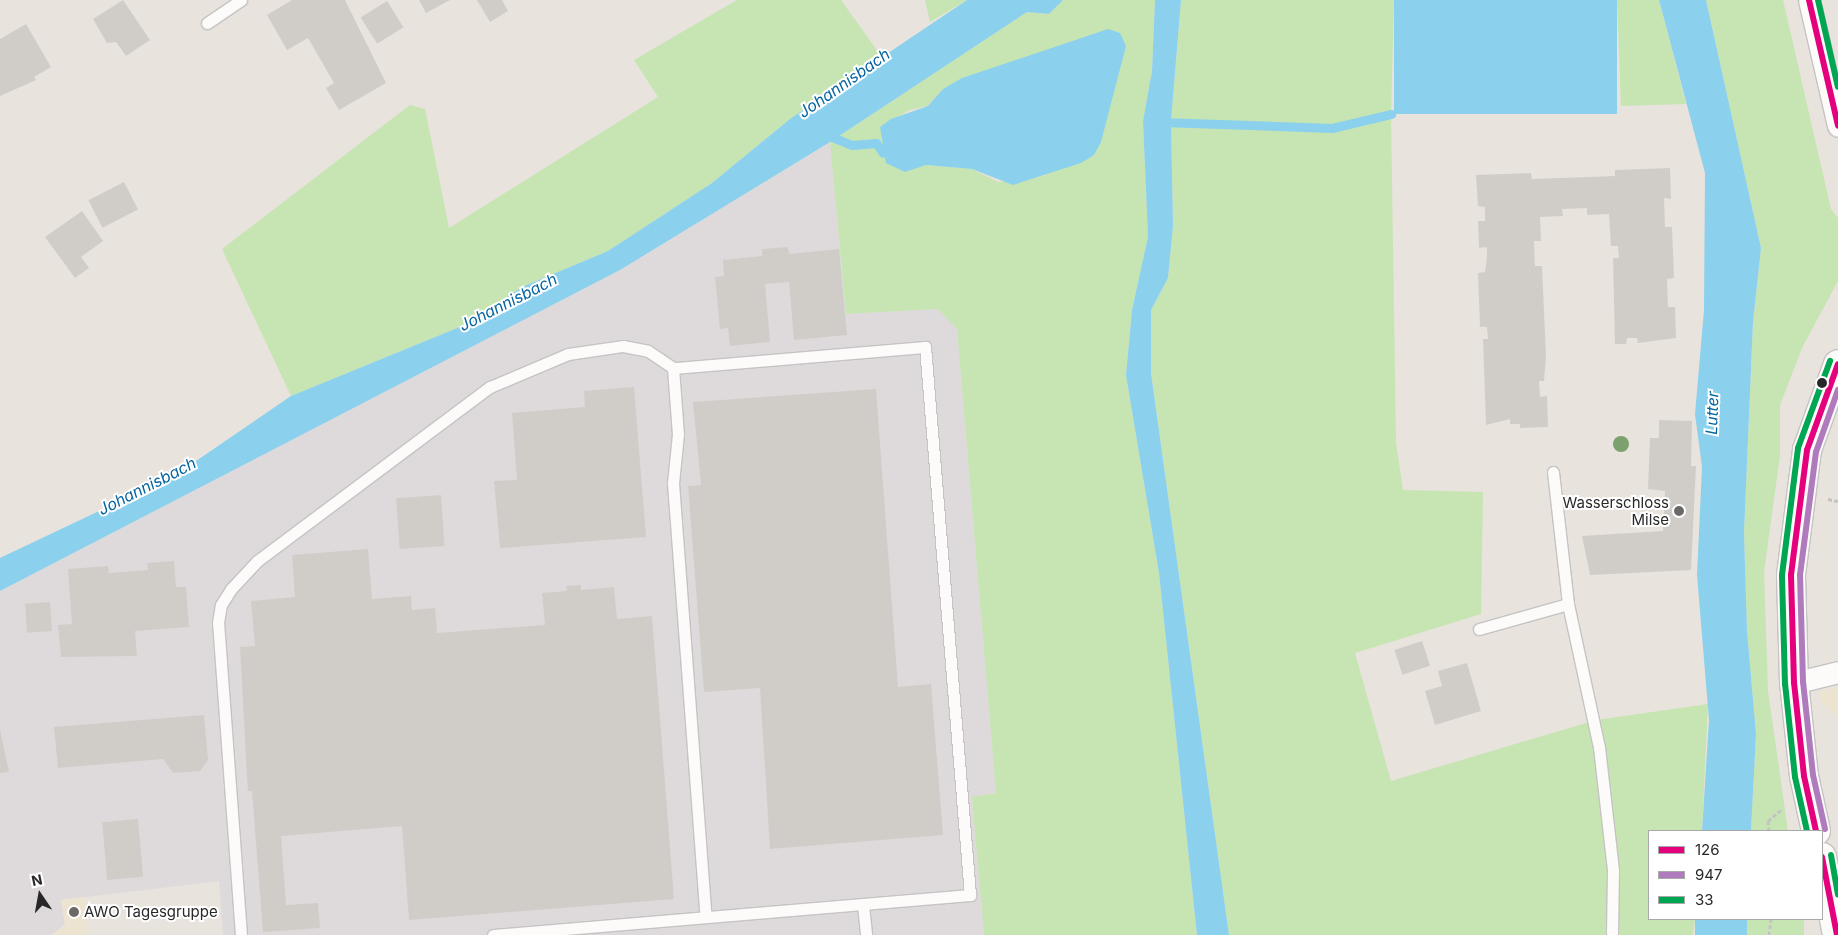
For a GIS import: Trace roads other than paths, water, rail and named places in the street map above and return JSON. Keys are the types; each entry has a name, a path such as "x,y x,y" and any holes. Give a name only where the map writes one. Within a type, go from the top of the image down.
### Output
{"street":[{"path":"1809,0 1838,126"},
{"path":"1816,830 1804,776 1794,683 1791,575 1798,495 1807,450 1838,364"},
{"path":"1794,683 1838,672"},
{"path":"1823,862 1838,935"}],"lane":[{"path":"207,23 241,0"},
{"path":"241,935 218,623 221,606 232,589 257,561 490,387 537,364 602,347 648,351 673,368 925,347 970,895 493,935"},
{"path":"673,368 678,434 673,483 706,917"},
{"path":"1553,472 1568,604 1599,747 1613,870 1612,935"},
{"path":"1479,629 1568,604"},
{"path":"862,905 866,935"}],"water":[{"name":"Johannisbach","path":"967,0 1063,0 1049,14 1027,12 830,142 620,270 0,591 0,558 177,474 291,396 467,324 522,287 608,251 712,183 790,119"},
{"path":"1155,0 1181,0 1171,121 1173,226 1168,278 1151,310 1151,373 1229,935 1197,935 1159,573 1126,375 1132,310 1148,237 1143,121 1152,71"},
{"path":"1394,0 1617,0 1617,114 1394,114"},
{"name":"Lutter","path":"1659,0 1706,0 1761,248 1753,322 1744,533 1747,631 1756,734 1751,830 1702,830 1709,720 1697,575 1702,467 1695,414 1704,310 1705,173"},
{"path":"1108,29 1120,33 1126,46 1101,142 1094,155 1081,163 1013,185 972,169 926,165 905,172 886,163 880,127 891,119 928,106 943,89 962,78"},
{"path":"1695,920 1747,920 1747,935 1695,935"}],"waterway":[{"path":"1161,122 1332,128 1391,114"},
{"path":"827,135 852,145 876,143 883,153"}],"place":[{"name":"Wasserschloss Milse","path":"1679,511"},
{"name":"AWO Tagesgruppe","path":"74,912"}]}
